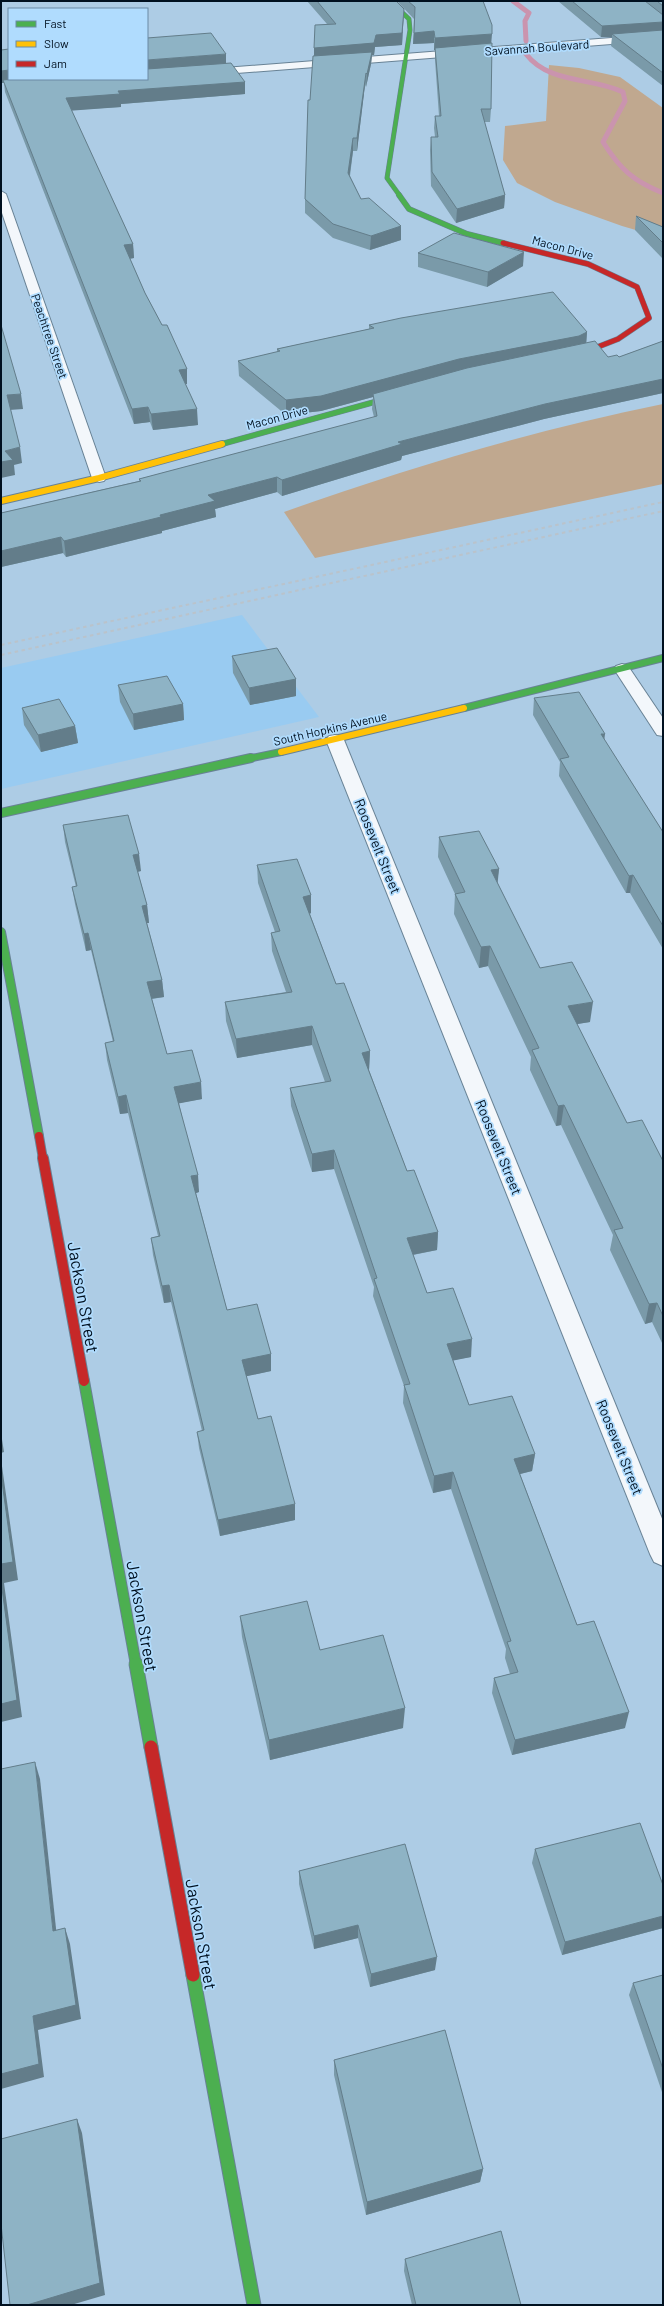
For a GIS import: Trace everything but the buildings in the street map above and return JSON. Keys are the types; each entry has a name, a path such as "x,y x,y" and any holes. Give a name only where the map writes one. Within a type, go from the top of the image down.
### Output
{"street":[{"name":"Macon Drive","path":"390,1 409,19 410,30 387,178 409,209 467,234 588,264 637,287 650,318 618,339 581,355 566,358"},
{"name":"Savannah Boulevard","path":"148,77 663,37"},
{"name":"Peachtree Street","path":"1,194 99,478"},
{"name":"Macon Drive","path":"1,501 99,478 411,392"},
{"name":"South Hopkins Avenue","path":"1,813 335,740 663,658"},
{"path":"622,668 663,731"},
{"name":"Roosevelt Street","path":"335,740 663,1554"},
{"name":"Jackson Street","path":"1,932 254,2305"}],"shaded area":[{"path":"549,65 579,68 620,77 663,108 663,238 622,226 555,202 517,183 503,160 505,126 546,121"},
{"path":"663,404 663,484 315,558 284,512 377,480 471,451 615,414"},
{"path":"242,615 319,717 1,789 1,668"}],"waterway":[{"path":"513,1 529,13 525,21 526,41"},
{"path":"526,54 535,64 558,75 611,87 623,92 625,101 603,142 615,160 635,179 663,193"}],"railway":[{"path":"1,645 663,502"},
{"path":"1,655 663,511"}],"traffic: fast":[{"path":"390,1 409,19 410,30 387,178 409,209 467,234 503,243"},
{"path":"222,444 400,395"},
{"path":"464,708 663,658"},
{"path":"1,813 281,752"},
{"path":"1,932 39,1136"},
{"path":"84,1381 151,1747"},
{"path":"193,1975 254,2305"}],"traffic: slow":[{"path":"1,501 99,478 222,444"},
{"path":"281,752 464,708"}],"traffic: jam":[{"path":"503,243 588,264 637,287 649,318 618,339 572,357"},
{"path":"39,1136 84,1381"},
{"path":"151,1747 193,1975"}]}
